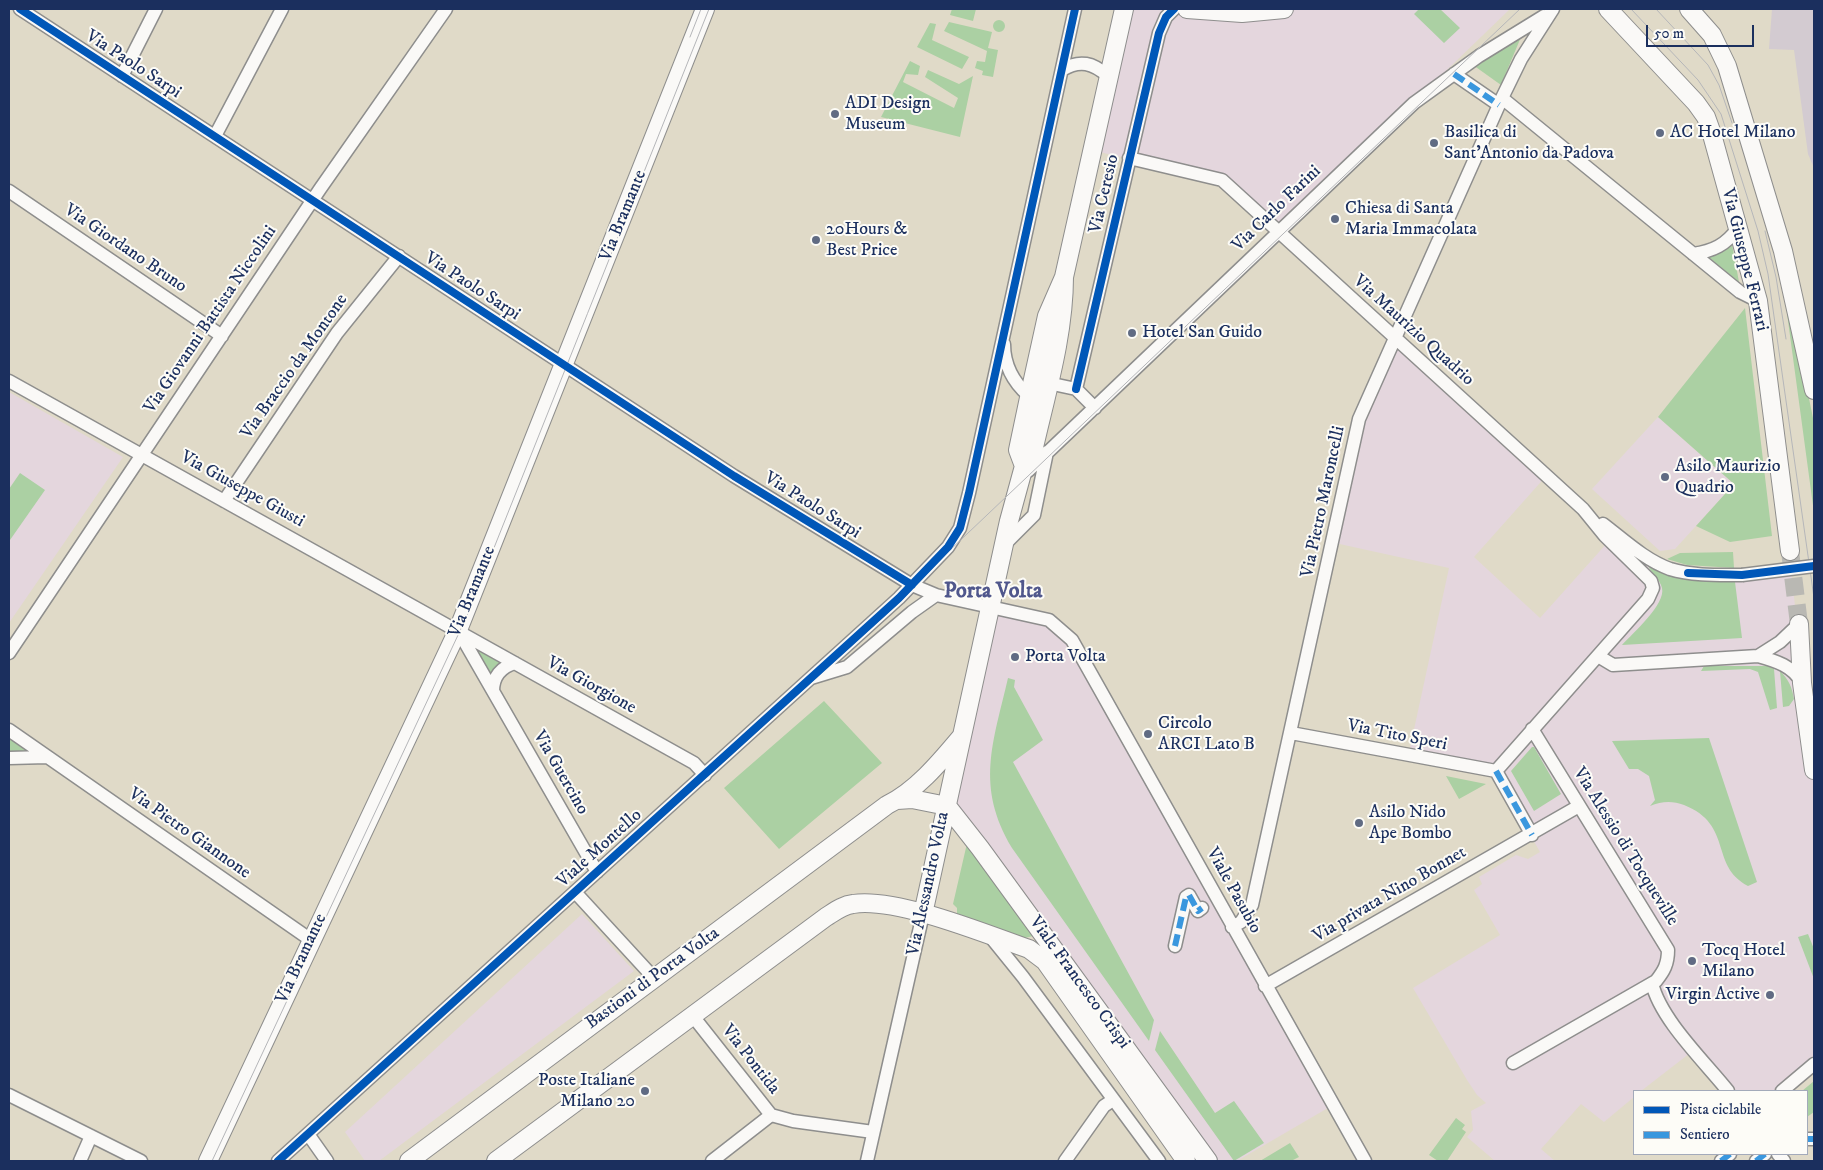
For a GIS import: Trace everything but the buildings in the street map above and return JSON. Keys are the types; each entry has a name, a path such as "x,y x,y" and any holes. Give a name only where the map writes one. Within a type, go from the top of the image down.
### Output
{"main road":[{"name":"Via Bramante","path":"208,1161 458,630 705,9"},
{"name":"Via Ceresio","path":"1044,375 1047,316 1064,277 1124,9"},
{"path":"1187,9 1242,13 1284,9"},
{"name":"Via Giuseppe Ferrari","path":"1608,9 1702,111 1711,131 1758,301 1790,551"},
{"name":"Via Giuseppe Ferrari","path":"1689,9 1712,35"},
{"name":"Via Giuseppe Ferrari","path":"1704,9 1712,35 1727,66 1778,234 1814,390"},
{"path":"1022,472 1018,450 1029,396 1044,375"},
{"path":"1022,472 1032,456 1044,375"},
{"name":"Via Alessandro Volta","path":"923,914 1004,545 1022,472"},
{"path":"1799,624 1802,683 1814,770"},
{"name":"Bastioni di Porta Volta","path":"409,1161 887,804 897,800 941,762 961,737"},
{"path":"897,800 912,799 946,806"},
{"name":"Viale Francesco Crispi","path":"946,806 980,848 1208,1161"},
{"path":"496,1161 826,917 850,904 874,904 923,914"},
{"name":"Viale Francesco Crispi","path":"923,914 1030,949 1045,961 1186,1161"}],"street":[{"name":"Via Paolo Sarpi","path":"20,9 734,476 912,585 936,594 1049,620 1070,638"},
{"path":"122,76 156,9"},
{"path":"214,136 282,9"},
{"name":"Via Giovanni Battista Niccolini","path":"9,653 313,200 446,9"},
{"path":"1029,396 1013,379 1001,358 1003,334 1075,9"},
{"name":"Via Ceresio","path":"1076,389 1159,33 1168,15 1174,9"},
{"name":"Via Carlo Farini","path":"1022,472 1095,408 1414,103 1454,74 1551,11"},
{"name":"Via Carlo Farini","path":"1500,101 1521,58 1551,11"},
{"path":"1062,70 1076,63 1082,63 1097,68 1108,76"},
{"path":"1454,74 1500,101 1745,296 1758,301"},
{"name":"Via Pietro Maroncelli","path":"1232,927 1241,922 1252,905 1360,419 1500,101"},
{"name":"Via Maurizio Quadrio","path":"1129,158 1222,180 1583,509 1605,536 1647,576 1652,585 1652,591 1598,656"},
{"name":"Via Giordano Bruno","path":"9,191 222,336"},
{"path":"1693,254 1715,249 1726,243 1738,228"},
{"name":"Via Braccio da Montone","path":"224,501 337,333 398,256"},
{"path":"1001,358 1020,375 1028,378 1044,375 1076,389 1095,408"},
{"name":"Viale Montello","path":"278,1161 912,585 948,548 960,528 1001,358"},
{"name":"Via Giuseppe Giusti","path":"9,381 458,630"},
{"path":"1004,545 1034,515 1047,452"},
{"path":"1583,509 1640,552 1669,568 1688,573 1742,575 1814,566"},
{"name":"Viale Montello","path":"809,679 847,667 936,594"},
{"path":"1758,656 1780,642 1799,624"},
{"name":"Via Giorgione","path":"458,630 515,664 694,763 704,775"},
{"name":"Via Guercino","path":"458,630 597,872"},
{"name":"Viale Pasubio","path":"1070,638 1365,1161"},
{"path":"1532,834 1496,771 1598,656 1613,665 1758,656 1781,663 1795,673 1802,683"},
{"path":"493,691 493,685 499,673 508,665 515,664"},
{"name":"Via Alessio di Tocqueville","path":"1513,1063 1652,983 1665,970 1668,950 1532,729"},
{"name":"Via Pietro Giannone","path":"9,730 311,940"},
{"name":"Via Tito Speri","path":"1291,733 1496,771"},
{"path":"9,758 47,757"},
{"name":"Via privata Nino Bonnet","path":"1265,986 1579,806"},
{"path":"575,892 654,978"},
{"path":"1175,946 1186,897 1189,895 1198,911 1202,908"},
{"name":"Via Alessandro Volta","path":"867,1161 923,914"},
{"path":"988,935 1023,977 1112,1100 1159,1161"},
{"path":"1652,983 1656,999 1675,1027 1727,1090"},
{"name":"Via Pontida","path":"692,1016 771,1115 793,1121 873,1132"},
{"path":"1783,1090 1814,1064"},
{"path":"9,1095 141,1161"},
{"path":"1064,1161 1104,1106 1112,1100"},
{"path":"712,1161 771,1115"},
{"path":"308,1134 327,1161"},
{"path":"80,1161 91,1136"}],"shaded area":[{"path":"1125,9 1510,9 1279,232 1221,180 1095,151"},
{"path":"1772,9 1814,9 1814,168 1808,154 1794,50 1769,49"},
{"path":"1395,338 1547,475 1474,557 1540,618 1616,533 1669,569 1791,570 1814,777 1814,1063 1782,1090 1726,1090 1694,1050 1642,1090 1633,1090 1633,1098 1604,1122 1581,1104 1541,1149 1555,1161 1495,1161 1467,1137 1473,1130 1471,1111 1486,1103 1477,1095 1467,1080 1413,988 1500,935 1474,890 1482,884 1479,877 1516,855 1528,859 1540,852 1495,772 1408,757 1449,568 1335,543 1359,419"},
{"path":"9,392 123,457 9,623"},
{"name":"Asilo Maurizio Quadrio","path":"1658,417 1734,484 1675,549 1660,551 1592,489"},
{"path":"991,607 1061,630 1333,1105 1237,1161 1209,1161 948,806"},
{"path":"582,914 634,971 379,1161 365,1161 345,1132"}],"green space":[{"path":"952,9 976,9 973,21 950,15"},
{"path":"1419,9 1440,9 1460,28 1444,43 1414,14"},
{"path":"1001,20 1004,21 1004,31 997,32 994,31 993,24 994,21"},
{"path":"949,22 992,32 988,48 998,50 993,77 982,75 983,71 975,68 977,61 985,62 987,51 944,31"},
{"path":"930,23 936,24 932,40 969,57 962,69 917,47"},
{"path":"1521,37 1501,85 1473,65"},
{"path":"910,61 920,66 918,75 906,74 903,82 954,108 958,98 925,77 928,70 959,84 973,76 960,137 881,117"},
{"path":"1732,244 1739,282 1708,257 1720,253"},
{"path":"1790,305 1814,423 1814,513 1786,306"},
{"path":"1745,308 1772,536 1730,542 1696,526 1734,484 1658,417"},
{"path":"20,473 45,490 10,540 9,489"},
{"path":"1733,552 1734,568 1687,565 1667,559 1680,553"},
{"path":"1647,564 1657,570 1679,577 1735,582 1742,638 1622,645 1648,618 1662,595 1661,585"},
{"path":"473,644 505,662 490,679"},
{"path":"1704,666 1768,666 1774,669 1777,708 1770,710 1758,672 1750,669 1701,671"},
{"path":"1780,671 1788,681 1792,691 1794,699 1789,706 1783,707"},
{"path":"1008,678 1015,680 1014,687 1043,740 1013,762 1154,1020 1149,1041 1012,848 1001,826 994,804 990,764 997,723"},
{"path":"824,701 882,763 779,849 724,788"},
{"path":"9,734 36,754 9,754"},
{"path":"1709,738 1757,882 1748,886 1736,877 1729,867 1716,834 1710,823 1700,813 1676,803 1663,802 1650,806 1655,800 1649,776 1638,769 1629,769 1612,741"},
{"path":"1534,747 1561,794 1534,811 1511,771"},
{"path":"1446,776 1486,784 1459,799"},
{"path":"968,839 1032,929 1033,936 1025,938 957,914 957,908 953,904"},
{"path":"1808,934 1814,949 1814,979 1798,937"},
{"path":"1160,1031 1215,1113 1234,1101 1264,1143 1234,1161 1155,1050"},
{"path":"1814,1081 1814,1112 1808,1116 1808,1090 1803,1090"},
{"path":"1456,1118 1465,1125 1462,1129 1466,1132 1447,1161 1438,1161 1429,1155"},
{"path":"1290,1143 1299,1157 1291,1161 1260,1161"}],"tunnel":[{"path":"1790,551 1799,624"}],"tram line":[{"path":"690,37 701,9"},
{"path":"212,1161 466,618 709,9"},
{"path":"284,1161 901,601 948,552 1520,9"},
{"path":"1631,9 1698,80 1721,114 1758,231 1768,274 1814,598"},
{"path":"1656,9 1708,65 1719,85 1732,123"},
{"path":"1765,231 1776,277 1786,339"}],"marked path":[{"path":"1454,74 1499,105"},
{"path":"1496,771 1532,835"},
{"path":"1175,946 1186,897 1189,895 1198,911 1202,908"},
{"path":"1808,1139 1814,1139"},
{"path":"1721,1161 1729,1155"},
{"path":"1756,1161 1764,1155"}],"cycle path":[{"path":"20,9 734,476 912,585"},
{"path":"278,1161 899,598 948,547 960,528 969,493 1075,9"},
{"path":"1076,389 1159,33 1166,17 1174,9"},
{"path":"1688,573 1742,575 1814,566"}],"place":[{"name":"ADI Design Museum","path":"835,114"},
{"name":"AC Hotel Milano","path":"1660,133"},
{"name":"Basilica di Sant'Antonio da Padova","path":"1434,143"},
{"name":"Chiesa di Santa Maria Immacolata","path":"1335,219"},
{"name":"20Hours & Best Price","path":"816,240"},
{"name":"Hotel San Guido","path":"1132,333"},
{"name":"Asilo Maurizio Quadrio","path":"1665,477"},
{"name":"Porta Volta","path":"1015,657"},
{"name":"Circolo ARCI Lato B","path":"1148,734"},
{"name":"Asilo Nido Ape Bombo","path":"1359,823"},
{"name":"Tocq Hotel Milano","path":"1692,961"},
{"name":"Virgin Active","path":"1770,995"},
{"name":"Poste Italiane Milano 20","path":"645,1091"}],"district":[{"name":"Porta Volta","path":"993,592"}]}
